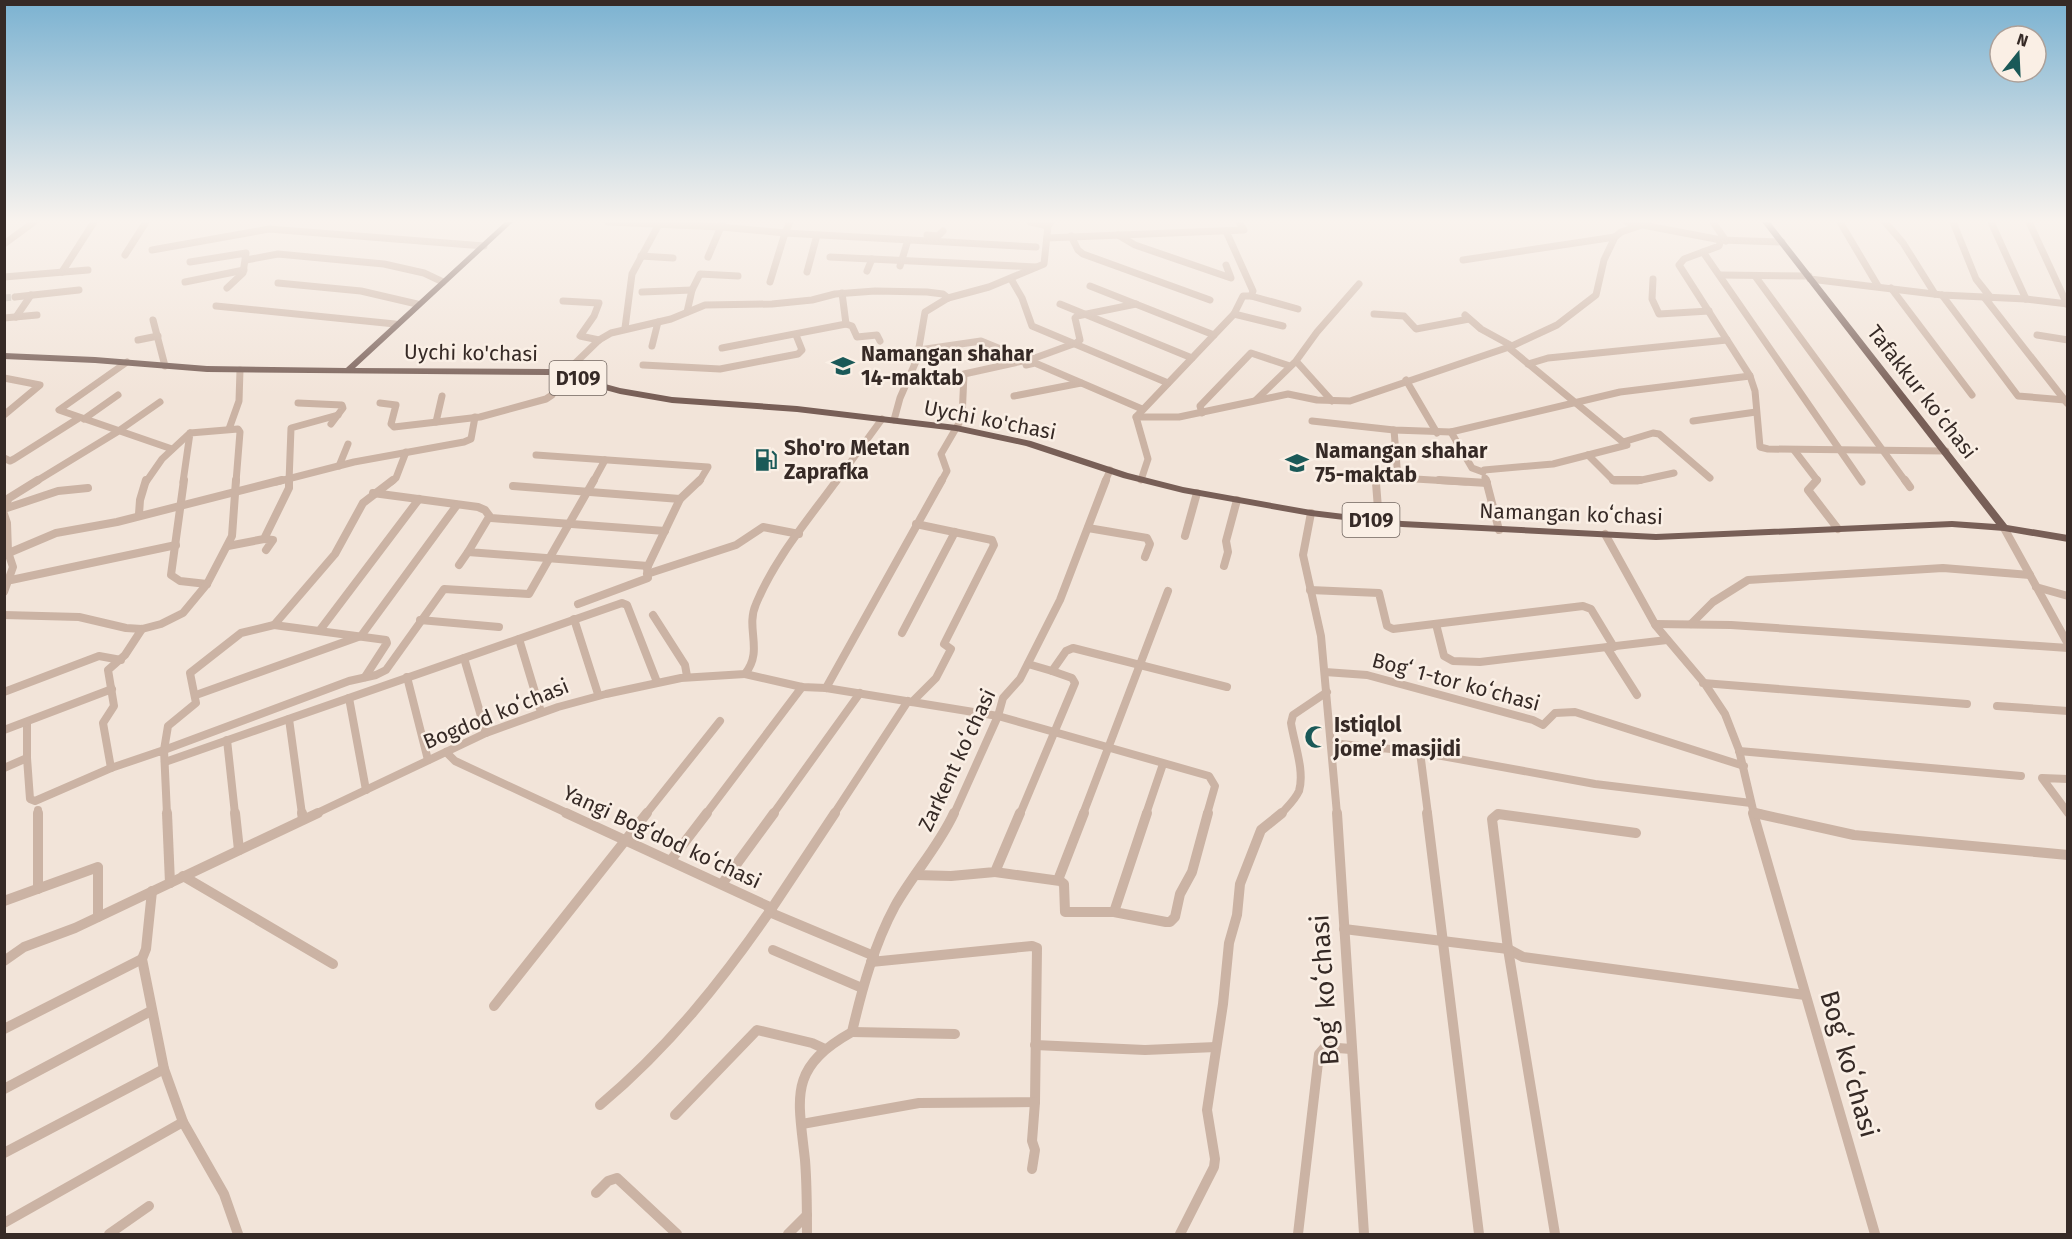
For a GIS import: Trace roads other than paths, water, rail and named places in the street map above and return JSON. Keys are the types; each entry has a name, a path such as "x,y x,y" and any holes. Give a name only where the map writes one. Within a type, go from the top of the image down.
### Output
{"main road":[{"path":"349,369 394,324 445,280"},
{"name":"Tafakkur koʻchasi","path":"1811,280 2004,528"},
{"name":"Uychi ko'chasi","path":"4,356 240,370 537,371 564,374 620,391 672,400 797,409 956,428 1028,443 1141,480"},
{"name":"Namangan koʻchasi","path":"1141,480 1197,493 1311,513 1379,521 1499,530 1656,537 1952,524 2004,528"},
{"name":"D109","path":"2004,528 2067,539"}],"street":[{"path":"186,282 197,280"},
{"path":"227,288 235,280"},
{"path":"438,280 443,282"},
{"path":"625,328 629,312 630,280"},
{"path":"687,312 692,290 697,280"},
{"path":"894,420 900,398 914,369 925,312 948,298 978,291 1009,280"},
{"path":"1011,280 1022,298 1031,324 1168,383"},
{"path":"1154,280 1210,300"},
{"path":"1249,280 1253,291 1251,296"},
{"path":"1136,417 1179,417 1288,394 1332,401 1360,398 1406,380 1463,364 1510,347 1557,325 1596,295 1599,280"},
{"path":"1653,280 1652,299 1659,314 1709,311"},
{"path":"1689,280 1750,376 1755,391 1760,447 1768,450 1946,451"},
{"path":"1724,280 1862,482"},
{"path":"1758,280 1910,487"},
{"path":"1825,280 1938,294 2026,299 2067,304"},
{"path":"1874,280 1878,286"},
{"path":"1928,280 2018,396 2066,402"},
{"path":"1976,280 1987,298 2066,402"},
{"path":"2017,280 2026,299"},
{"path":"2056,280 2067,304"},
{"path":"278,283 361,291 417,304"},
{"path":"1256,401 1293,364 1317,332 1359,284"},
{"path":"1090,286 1214,335"},
{"path":"1891,288 1972,395"},
{"path":"15,297 79,290"},
{"path":"642,292 692,290"},
{"path":"380,403 396,405 391,424 394,427 475,417 549,398 564,374 599,340 625,328 658,322 708,304 776,304 875,291 927,292 944,294 948,298"},
{"path":"842,294 846,324"},
{"path":"16,317 32,295"},
{"path":"1136,417 1234,314 1243,296 1251,296 1298,309"},
{"path":"563,301 599,304 591,321 580,336 599,340"},
{"path":"1060,304 1192,358"},
{"path":"826,688 947,471 941,454 964,411 964,374 1026,360 1076,343 1080,340 1075,318 1085,313 1136,304"},
{"path":"216,306 394,324"},
{"path":"1234,314 1283,326"},
{"path":"1374,314 1404,316 1416,329 1467,317 1481,329 1510,347 1627,445 1553,464 1483,470 1483,472"},
{"path":"4,318 37,315"},
{"path":"153,320 165,366"},
{"path":"652,346 658,322"},
{"path":"722,348 846,324 852,326 857,337 877,335 880,341"},
{"path":"643,365 720,369 798,354 802,350 796,334"},
{"path":"2037,335 2067,340"},
{"path":"138,340 158,336"},
{"path":"919,350 981,340 1026,360"},
{"path":"1528,363 1548,358 1726,340"},
{"path":"1202,413 1200,406 1251,353 1293,364 1332,401"},
{"path":"128,362 60,409 117,432 172,449"},
{"path":"969,377 1035,363 1142,409"},
{"path":"229,429 239,401 240,370"},
{"path":"1311,421 1394,430 1451,432 1629,391 1750,376"},
{"path":"4,378 40,385 8,409 4,415"},
{"path":"1406,380 1437,433"},
{"path":"1014,396 1081,383"},
{"path":"6,461 82,419 118,395"},
{"path":"436,422 442,396"},
{"path":"5,503 160,402"},
{"path":"298,403 342,405 343,408 331,424"},
{"path":"1693,421 1756,412"},
{"path":"264,539 286,498 290,480 291,428 338,415"},
{"path":"6,554 47,536 111,523 139,514 236,493 339,466 466,442 471,437 475,417"},
{"path":"1136,417 1148,459 1141,480"},
{"path":"745,674 754,660 752,630 756,599 771,572 882,419"},
{"path":"4,615 79,617 126,628 142,629 161,624 183,613 207,584 232,536 240,432 238,429 190,433 152,468 139,500 139,514"},
{"path":"1394,430 1398,478 1487,483"},
{"path":"1451,432 1472,468 1483,472"},
{"path":"190,433 171,575 174,579 207,584"},
{"path":"1623,442 1653,433 1659,434 1710,478"},
{"path":"339,466 348,444"},
{"path":"1794,450 1816,480 1808,490 1838,529"},
{"path":"274,625 334,554 363,503 373,493 396,478 406,452"},
{"path":"536,455 708,467 698,483 680,499 648,570 648,577 578,604"},
{"path":"1588,455 1614,481 1637,481 1674,473"},
{"path":"27,722 27,758 31,800 40,799 111,768 349,681 386,670 444,589 529,594 605,460"},
{"name":"Zarkent koʻchasi","path":"852,1032 862,988 872,959 896,906 947,829 998,716 1003,698 1020,679 1060,600 1110,470"},
{"path":"1483,472 1499,530"},
{"path":"1376,483 1379,521"},
{"path":"513,486 680,499"},
{"path":"5,503 58,491 88,488"},
{"path":"373,493 482,508 489,517"},
{"path":"1185,536 1197,493"},
{"path":"320,630 419,499"},
{"path":"1224,566 1228,552 1226,541 1237,500"},
{"path":"196,695 361,636 458,504"},
{"name":"Bogʻ koʻchasi","path":"1311,513 1303,555 1320,636 1332,743 1364,1234"},
{"path":"4,514 7,520 6,554 13,561 11,580 4,592"},
{"path":"489,517 665,531"},
{"path":"459,565 489,517"},
{"path":"902,633 955,532 916,524"},
{"path":"468,552 551,558 648,570 736,545 763,527 800,534"},
{"path":"1088,528 1147,538 1150,541 1146,557"},
{"path":"2004,528 2067,646"},
{"name":"Yangi Bogʻdod koʻchasi","path":"446,752 455,760 722,884 771,910 910,701 936,678 951,649 944,644 994,545 992,540 955,532"},
{"name":"Bogʻ koʻchasi","path":"1605,534 1641,604 1667,640 1703,682 1725,714 1744,766 1752,807 1875,1234"},
{"path":"228,546 271,538 273,540 266,550"},
{"path":"11,580 176,545"},
{"path":"1691,624 1713,602 1735,586 1748,580 1943,568 2030,575"},
{"path":"2036,587 2067,596"},
{"path":"1310,590 1379,593 1387,626 1390,628 1583,606 1591,609 1637,695"},
{"path":"1058,880 1168,591"},
{"path":"165,762 622,603 626,604 657,682"},
{"path":"653,615 685,665 687,676"},
{"path":"420,620 499,627"},
{"path":"574,620 598,694"},
{"path":"1436,624 1444,656 1453,661 1480,662 1667,640"},
{"path":"1655,624 1891,634 2067,646"},
{"path":"170,883 164,750 166,730 172,722 193,708 197,700 189,676 193,671 245,631 274,625 387,641 365,677"},
{"path":"111,768 103,723 114,706 108,670 121,660 142,629"},
{"path":"519,639 541,712"},
{"path":"1052,671 1066,651 1073,648 1227,687"},
{"path":"4,692 99,656 121,660"},
{"path":"464,658 486,733"},
{"path":"995,872 1075,683 1072,678 1028,664"},
{"name":"Bogʻ 1-tor koʻchasi","path":"1325,672 1367,675 1533,720 1543,725 1555,713 1575,712 1744,766"},
{"name":"Bogdod koʻchasi","path":"4,961 29,945 98,917 486,733 598,694 687,676 713,678 745,674 802,687 860,693 998,716 1209,776 1214,782 1214,792 1192,872 1180,894 1174,917 1170,922 1114,912"},
{"path":"407,678 428,760"},
{"path":"1703,682 1967,704"},
{"path":"670,861 802,687"},
{"path":"4,730 112,689"},
{"path":"1180,1234 1214,1167 1215,1159 1207,1110 1223,1004 1229,943 1240,884 1261,830 1273,822 1299,790 1300,776 1291,718 1296,711 1327,692"},
{"path":"722,884 860,693"},
{"path":"349,698 366,790"},
{"path":"1997,706 2067,711"},
{"path":"289,719 303,819"},
{"path":"494,1006 720,721"},
{"path":"227,740 239,850"},
{"path":"1332,743 1420,752 1595,784 1752,807 1854,835 2067,855"},
{"path":"1739,751 2020,776"},
{"path":"1420,752 1479,1234"},
{"path":"4,768 27,758"},
{"path":"916,875 951,876 1013,872 1050,881 1058,880 1064,884 1065,912 1114,912 1163,764"},
{"path":"2067,779 2042,778 2067,813"},
{"path":"38,810 38,889"},
{"path":"1555,1234 1508,949 1492,817 1498,814 1636,832"},
{"path":"4,901 98,867 98,917"},
{"path":"183,876 333,964"},
{"path":"152,891 146,949 142,959 164,1069 183,1122 225,1194 238,1234"},
{"path":"600,1105 653,1059 695,1014 725,977 771,910 872,959 1035,947 1038,950 1032,1141 1035,1150 1032,1169"},
{"path":"1344,929 1508,949 1523,957 1805,995"},
{"path":"773,950 862,988"},
{"path":"4,1029 142,959"},
{"path":"4,1089 151,1011"},
{"path":"675,1115 757,1030 812,1043 825,1050"},
{"path":"807,1234 807,1182 798,1088 802,1078 825,1050 852,1032 955,1034"},
{"path":"1035,1045 1145,1050 1216,1047"},
{"path":"1298,1234 1318,1054 1325,1047 1351,1050"},
{"path":"4,1153 164,1069"},
{"path":"802,1124 919,1103 1035,1102"},
{"path":"4,1223 183,1122"},
{"path":"596,1194 608,1181 617,1178 677,1234"},
{"path":"109,1234 149,1206"},
{"path":"788,1234 807,1215"}],"tunnel":[{"path":"4,298 15,297"}],"place":[{"name":"Namangan shahar 14-maktab","path":"843,366"},
{"name":"Sho'ro Metan Zaprafka","path":"766,460"},
{"name":"Namangan shahar 75-maktab","path":"1297,463"},
{"name":"Istiqlol jome’ masjidi","path":"1316,737"}]}
